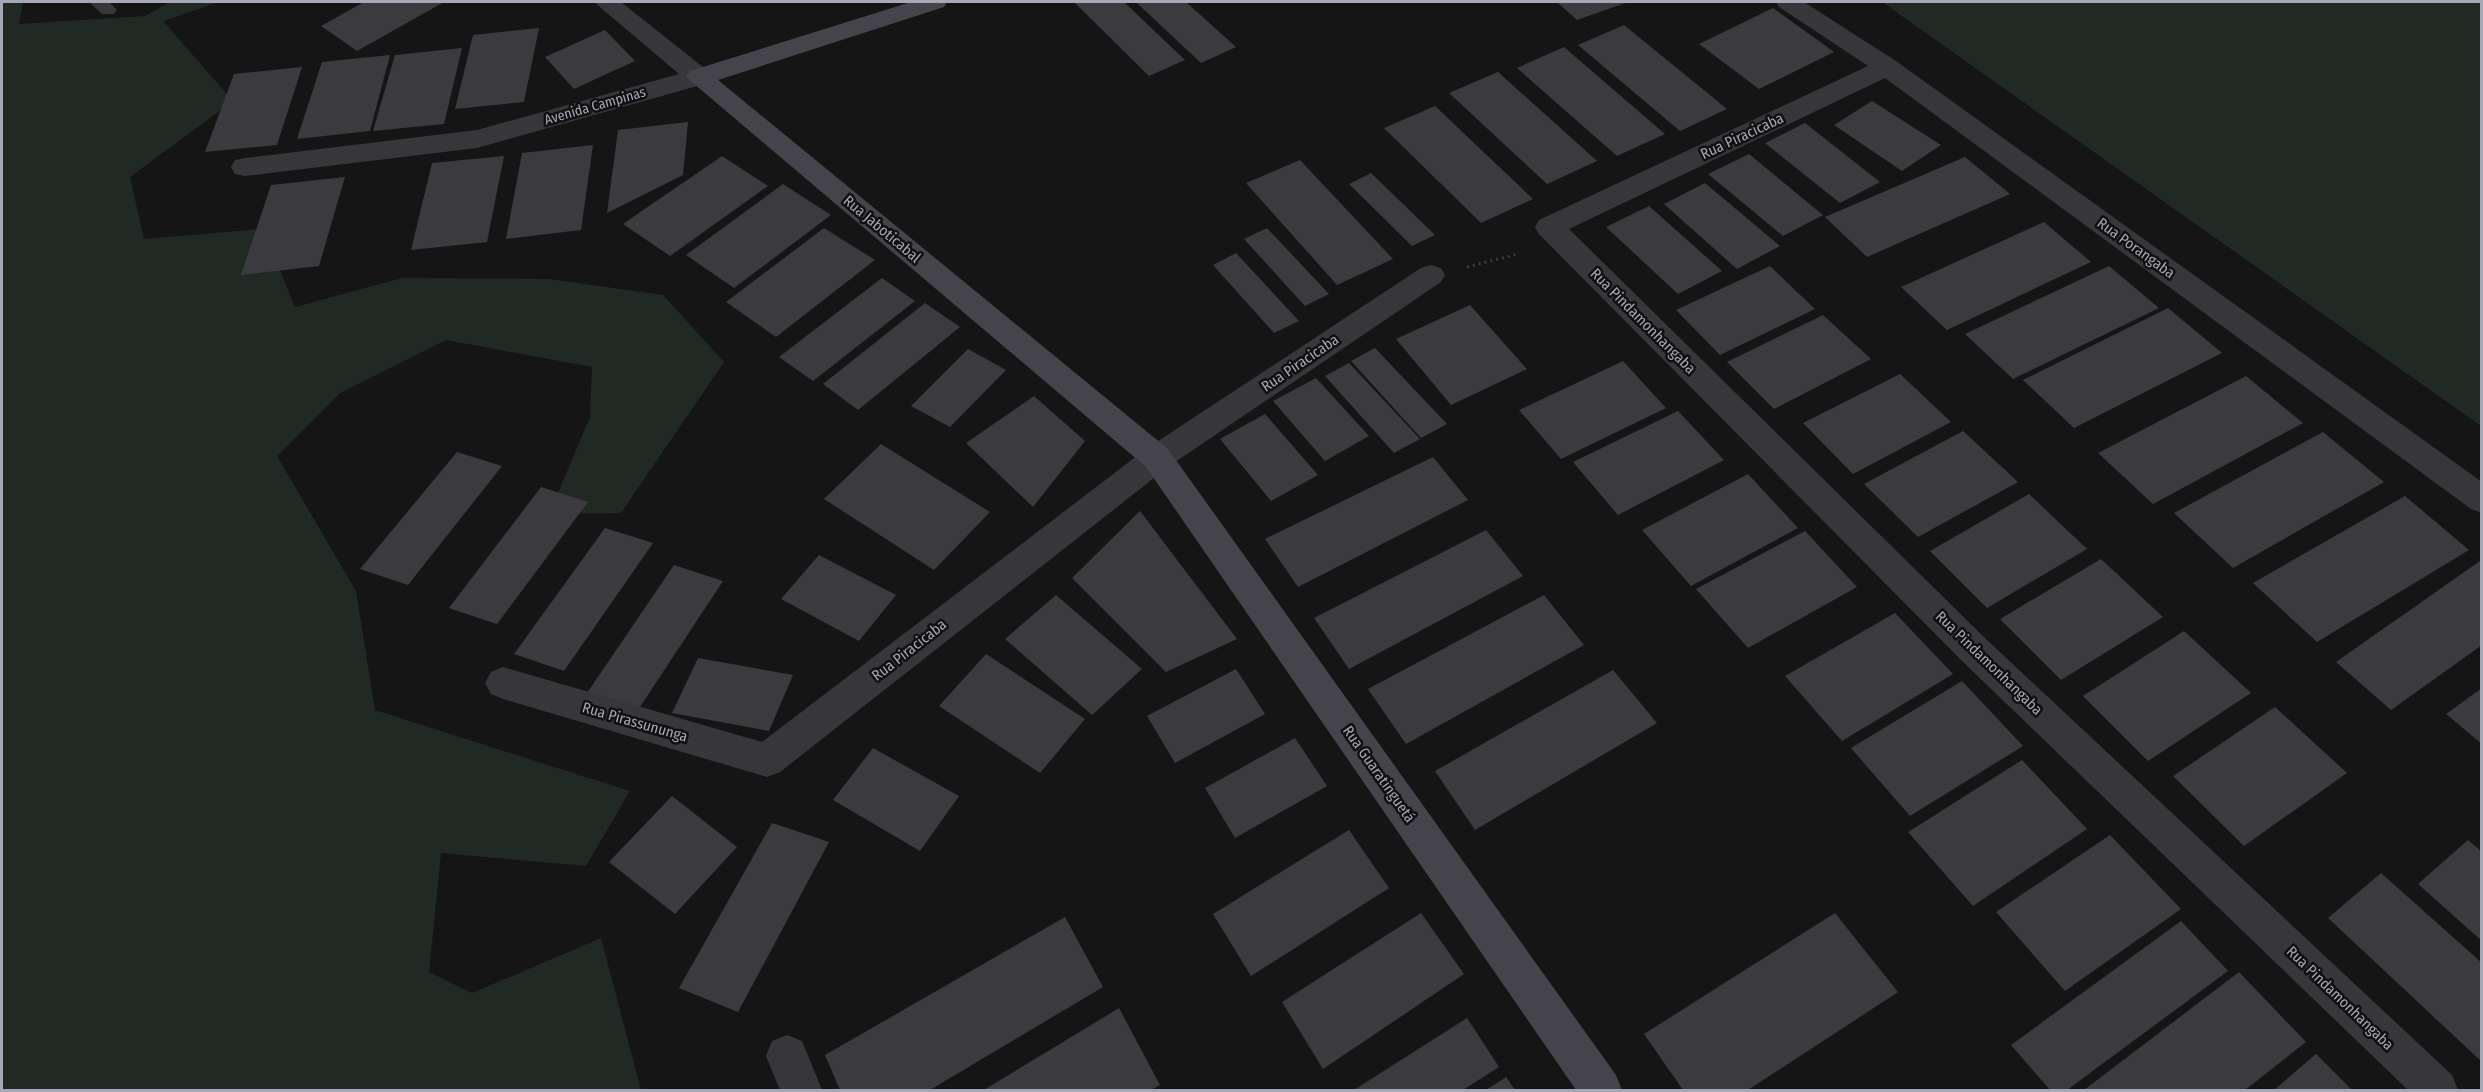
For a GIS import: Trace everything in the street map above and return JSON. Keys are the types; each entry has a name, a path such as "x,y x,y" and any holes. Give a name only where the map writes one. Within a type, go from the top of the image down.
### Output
{"street":[{"name":"Rua Jaboticabal","path":"606,2 1157,458"},
{"name":"Avenida Campinas","path":"245,167 477,139 699,77 935,2"},
{"name":"Rua Porangaba","path":"1788,2 1887,67 2481,500"},
{"name":"Rua Piracicaba","path":"1549,227 1887,67"},
{"name":"Rua Pindamonhangaba","path":"1549,227 1974,650 2437,1090"},
{"name":"Rua Piracicaba","path":"767,760 1157,458 1431,275"},
{"name":"Rua Guaratinguetá","path":"1157,458 1601,1090"},
{"name":"Rua Pirassununga","path":"503,683 767,760"}],"path":[{"path":"1431,275 1529,252 1549,227"}],"shaded area":[{"path":"2,2 23,2 19,24 145,16 170,2 219,2 163,21 233,101 130,177 144,239 263,229 295,307 402,278 549,279 663,295 724,362 621,513 549,514 590,417 592,367 446,340 340,393 277,456 356,591 375,710 630,791 586,866 441,853 429,972 472,993 601,938 641,1090 2,1090"},
{"path":"1882,2 2481,2 2481,426"}],"building":[{"path":"364,2 444,2 357,51 321,26"},
{"path":"1074,2 1124,2 1185,60 1149,76"},
{"path":"1136,2 1186,2 1236,47 1201,63"},
{"path":"1557,2 1628,2 1577,20"},
{"path":"1773,8 1834,52 1759,89 1699,44"},
{"path":"1624,25 1727,109 1680,131 1578,45"},
{"path":"539,28 524,102 455,109 473,35"},
{"path":"605,30 635,61 574,89 545,57"},
{"path":"1564,47 1665,134 1617,156 1517,68"},
{"path":"462,48 444,124 373,131 395,55"},
{"path":"390,55 370,131 297,139 322,62"},
{"path":"302,67 277,145 205,152 234,74"},
{"path":"1498,72 1597,161 1547,184 1449,93"},
{"path":"1872,101 1941,145 1902,171 1834,125"},
{"path":"1435,106 1533,199 1481,223 1384,128"},
{"path":"688,122 683,175 607,213 618,130"},
{"path":"1805,123 1880,182 1840,203 1765,143"},
{"path":"593,145 581,230 506,239 522,153"},
{"path":"1749,154 1823,215 1783,236 1708,174"},
{"path":"504,156 487,242 411,250 432,163"},
{"path":"722,156 768,186 670,256 623,224"},
{"path":"1965,157 2010,194 1867,257 1825,217"},
{"path":"1300,160 1393,259 1337,285 1246,183"},
{"path":"1371,173 1435,235 1412,246 1349,184"},
{"path":"345,177 319,266 241,275 271,185"},
{"path":"1705,183 1780,246 1737,269 1664,204"},
{"path":"783,184 831,215 734,288 686,255"},
{"path":"1649,206 1722,271 1678,294 1606,227"},
{"path":"2044,222 2091,262 1947,330 1901,287"},
{"path":"824,228 875,260 776,337 726,302"},
{"path":"1267,228 1329,294 1305,306 1244,239"},
{"path":"1236,253 1299,321 1274,333 1213,265"},
{"path":"1770,266 1815,309 1720,355 1676,310"},
{"path":"2109,266 2159,308 2013,379 1965,334"},
{"path":"882,278 915,301 813,381 779,357"},
{"path":"925,303 960,327 858,410 823,384"},
{"path":"1470,305 1527,369 1451,405 1396,339"},
{"path":"2168,308 2222,353 2074,428 2023,380"},
{"path":"1823,315 1871,359 1774,409 1727,362"},
{"path":"1375,348 1447,424 1421,438 1351,361"},
{"path":"968,349 1006,370 950,427 911,406"},
{"path":"1623,361 1666,408 1561,459 1519,410"},
{"path":"1349,363 1420,439 1394,453 1325,376"},
{"path":"1900,374 1951,422 1853,474 1803,423"},
{"path":"2246,376 2303,423 2153,504 2098,453"},
{"path":"1316,378 1369,436 1325,461 1273,401"},
{"path":"1034,396 1085,441 1033,507 966,443"},
{"path":"1678,411 1724,460 1618,515 1573,462"},
{"path":"1265,414 1318,475 1271,501 1220,439"},
{"path":"1963,431 2018,482 1918,537 1864,484"},
{"path":"2323,432 2384,482 2233,568 2174,513"},
{"path":"881,444 990,512 934,570 824,499"},
{"path":"457,452 502,466 408,585 360,569"},
{"path":"1433,457 1468,500 1298,587 1265,539"},
{"path":"1748,474 1798,528 1691,586 1642,530"},
{"path":"541,487 588,502 497,624 449,608"},
{"path":"2029,494 2087,549 1987,608 1930,551"},
{"path":"2405,496 2469,550 2317,642 2253,583"},
{"path":"1140,511 1237,639 1166,672 1072,578"},
{"path":"605,528 653,543 564,671 514,654"},
{"path":"1486,530 1523,576 1349,669 1314,618"},
{"path":"1805,531 1857,587 1748,648 1696,589"},
{"path":"819,555 896,595 859,641 781,599"},
{"path":"2101,559 2163,617 2061,680 2000,619"},
{"path":"2480,561 2482,645 2391,710 2336,662"},
{"path":"674,565 723,581 636,713 585,696"},
{"path":"1056,595 1142,669 1092,715 1005,639"},
{"path":"1544,595 1584,645 1406,744 1368,689"},
{"path":"1895,613 1953,674 1842,741 1785,676"},
{"path":"2184,631 2251,693 2148,761 2083,696"},
{"path":"986,654 1085,719 1040,773 939,706"},
{"path":"698,658 793,675 769,731 672,713"},
{"path":"1236,669 1265,714 1175,763 1147,716"},
{"path":"1613,670 1657,723 1475,830 1435,771"},
{"path":"1962,681 2023,746 1910,816 1851,748"},
{"path":"2482,688 2482,744 2446,714"},
{"path":"2275,707 2347,773 2244,846 2173,776"},
{"path":"1295,738 1327,786 1235,838 1205,788"},
{"path":"873,748 959,796 920,851 833,800"},
{"path":"2022,760 2087,829 1973,906 1908,832"},
{"path":"672,796 737,847 675,914 609,862"},
{"path":"772,823 829,842 738,1012 679,988"},
{"path":"1349,830 1389,888 1251,976 1213,914"},
{"path":"2110,835 2181,909 2065,991 1996,912"},
{"path":"2468,840 2482,852 2482,941 2418,884"},
{"path":"2381,873 2482,963 2482,1062 2328,918"},
{"path":"1421,913 1464,974 1323,1069 1282,1002"},
{"path":"1835,913 1898,992 1748,1090 1683,1090 1644,1034"},
{"path":"1065,917 1103,987 930,1090 840,1090 825,1055"},
{"path":"2181,921 2228,971 2067,1090 2050,1090 2011,1045"},
{"path":"2239,972 2306,1042 2245,1090 2084,1090"},
{"path":"1119,1008 1160,1085 1151,1090 984,1090"},
{"path":"1467,1018 1499,1067 1463,1090 1354,1090"},
{"path":"2316,1054 2352,1090 2274,1090"},
{"path":"1506,1077 1515,1090 1486,1090"}]}
